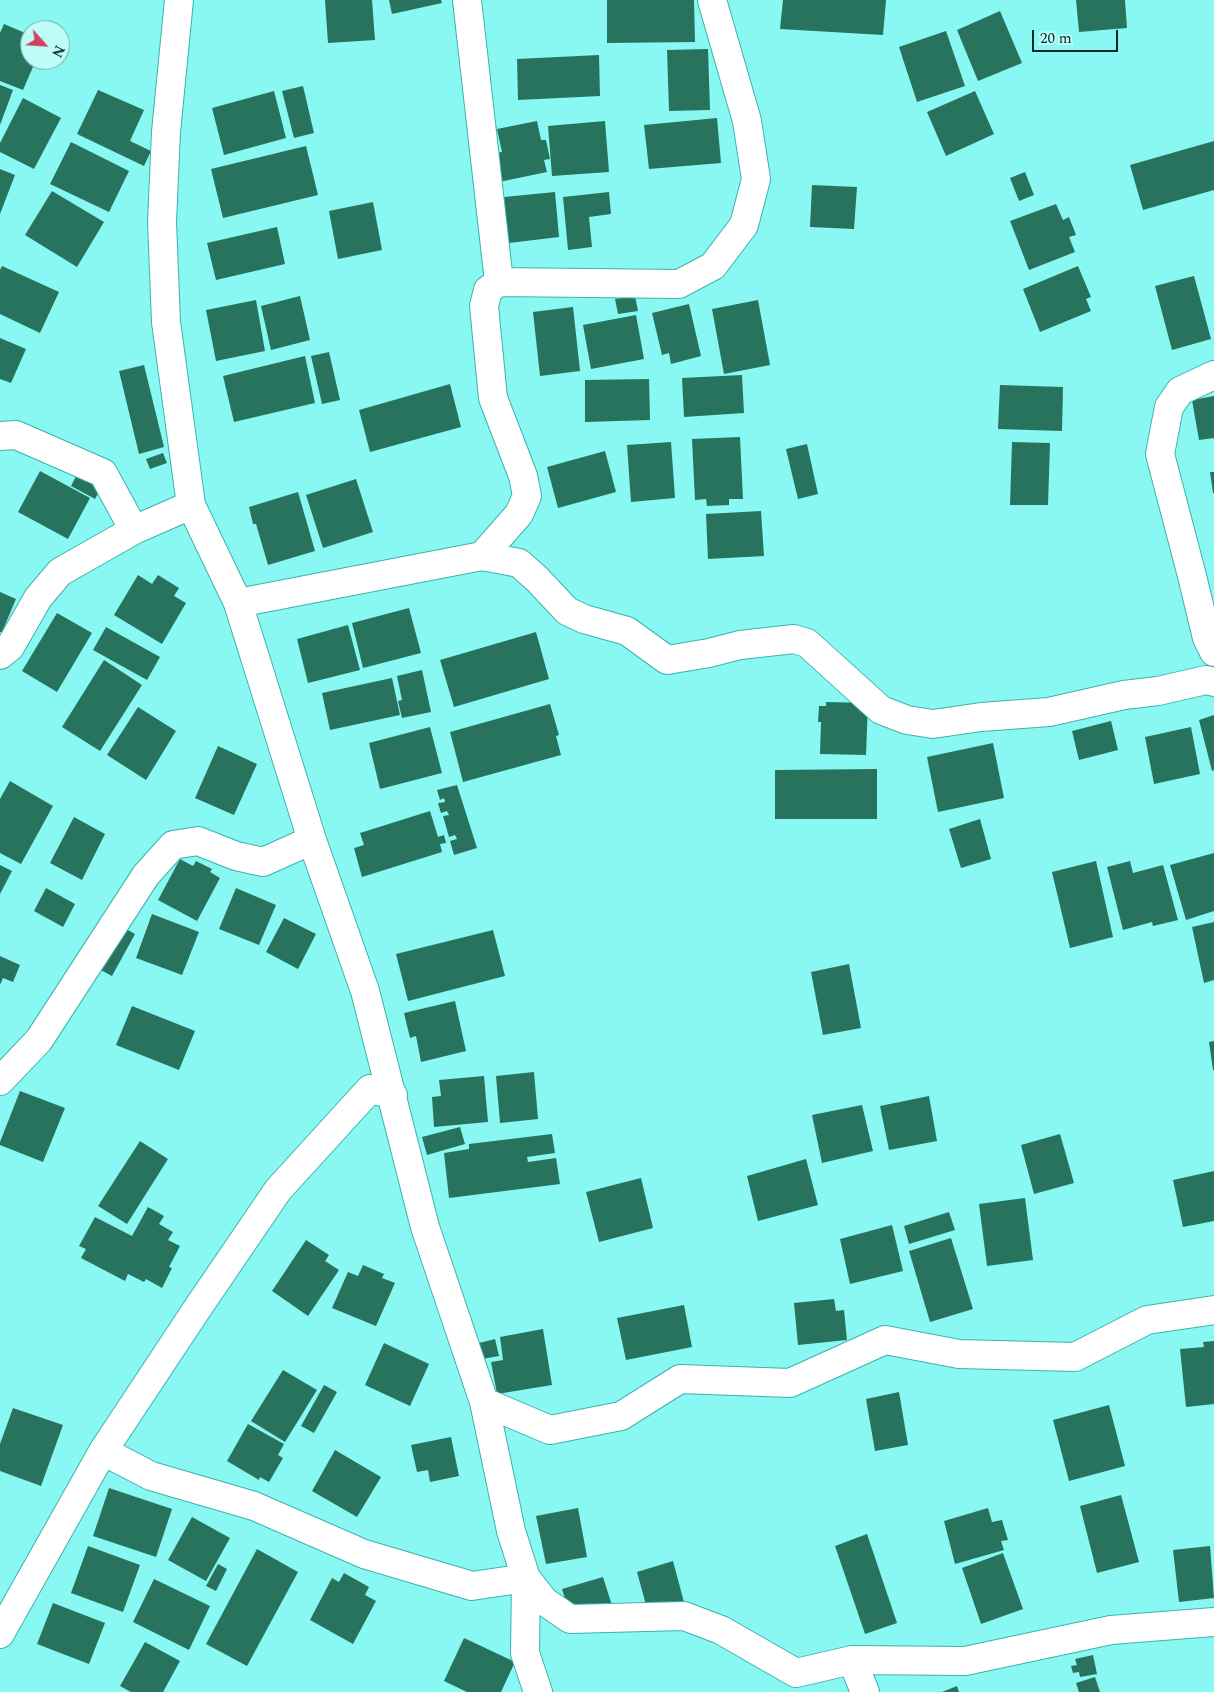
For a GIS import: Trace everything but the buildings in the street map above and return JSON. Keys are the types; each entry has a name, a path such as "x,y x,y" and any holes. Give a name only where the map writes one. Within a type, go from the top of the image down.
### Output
{"street":[{"path":"179,0 166,132 162,222 166,322 191,505 238,603 312,840 365,991 393,1095 425,1227 484,1402 511,1531 526,1578 525,1653 538,1692"},
{"path":"467,0 499,282"},
{"path":"482,556 519,514 527,496 523,476 494,398 484,306 488,290 499,282 679,284 713,266 744,225 756,179 747,121 712,0"},
{"path":"1214,375 1180,391 1176,396 1169,408 1160,454 1206,638 1214,652"},
{"path":"0,436 16,435 103,473 134,530"},
{"path":"0,655 10,647 38,598 60,572 134,530 191,505"},
{"path":"238,603 482,556 520,563 568,611 584,619 628,631 667,660 709,653 740,645 794,638 807,643 881,710 907,720 932,724 980,717 1049,712 1124,694 1158,691 1206,680 1214,682"},
{"path":"0,1081 39,1040 146,875 173,845 198,841 236,856 263,862 312,840"},
{"path":"0,1634 103,1451 278,1190 370,1090 393,1095"},
{"path":"484,1402 550,1430 621,1416 680,1379 790,1383 885,1340 959,1354 1075,1357 1147,1320 1214,1310"},
{"path":"103,1451 151,1476 254,1506 364,1554 472,1586 526,1578"},
{"path":"526,1578 544,1601 570,1619 684,1616 721,1630 796,1673 852,1660 965,1661 1111,1630 1214,1622"},
{"path":"852,1660 865,1692"}]}
